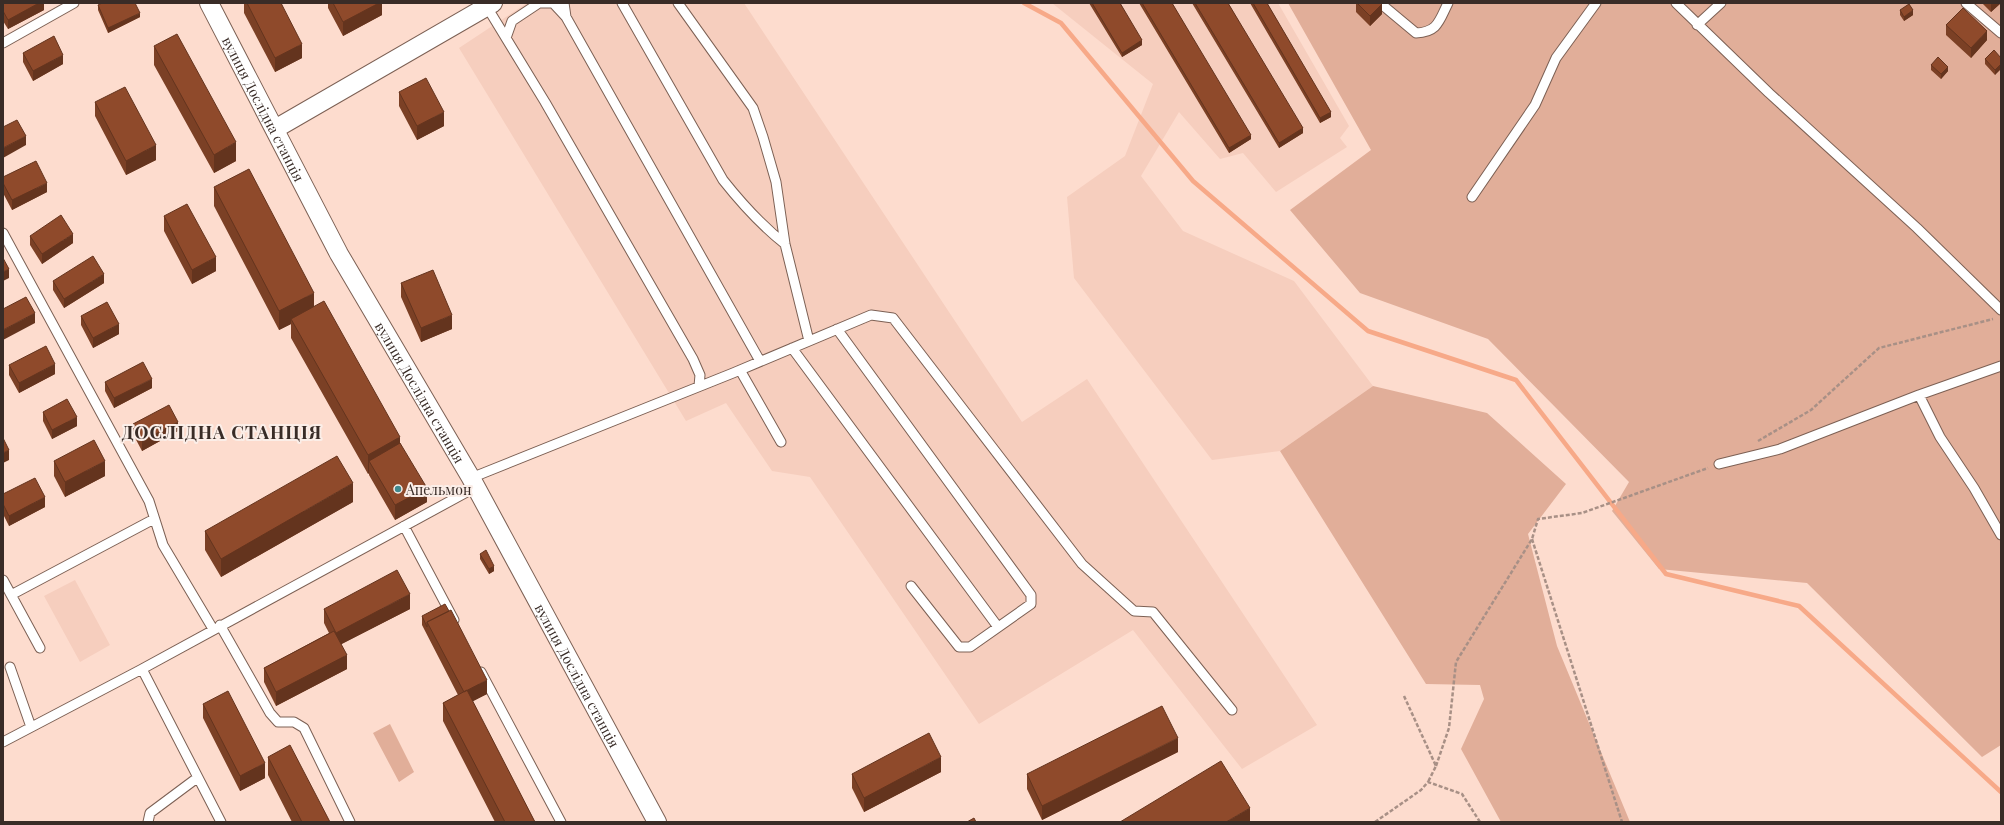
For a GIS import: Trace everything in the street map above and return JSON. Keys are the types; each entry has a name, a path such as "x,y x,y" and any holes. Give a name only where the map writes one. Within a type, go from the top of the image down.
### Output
{"street":[{"name":"вулиця Дослідна станція","path":"209,3 339,254 473,483 657,822"},
{"path":"275,129 490,5"}],"lane":[{"path":"3,43 74,3"},
{"path":"506,38 512,21 539,3 553,3 566,18 760,361"},
{"path":"564,3 566,18"},
{"path":"622,3 723,180 742,205 761,225 785,244"},
{"path":"678,3 752,108 763,138 776,182 785,244 809,341"},
{"path":"1380,3 1416,33 1427,33 1437,25 1448,3"},
{"path":"1472,197 1535,105 1556,58 1596,3"},
{"path":"1676,3 1918,228 2001,310"},
{"path":"1698,24 1721,3"},
{"path":"1966,3 2001,33"},
{"path":"490,5 506,38 545,102 693,359 700,375 699,386"},
{"path":"3,233 149,502 162,545 217,627 274,717 278,722 294,722 304,728 350,822"},
{"path":"3,742 142,669 404,526 473,483 871,314 893,318 1082,564 1134,610 1153,612 1232,710"},
{"path":"837,329 1031,595 1031,604 970,647 959,647 911,586"},
{"path":"792,348 998,627"},
{"path":"1719,464 1780,449 1919,395 2001,366"},
{"path":"740,370 782,442"},
{"path":"1919,395 1940,436 1974,488 2001,535"},
{"path":"11,595 154,519"},
{"path":"404,526 460,632"},
{"path":"3,580 40,648"},
{"path":"475,660 561,822"},
{"path":"10,667 31,727"},
{"path":"142,669 221,822"},
{"path":"148,822 150,813 198,778"}],"path":[{"path":"1752,444 1811,410 1879,348 1996,318"},
{"path":"1375,822 1421,790 1428,782 1436,766 1449,728 1456,662 1532,539 1538,519 1582,513 1719,464"},
{"path":"1532,539 1622,822"},
{"path":"1404,696 1436,766"},
{"path":"1428,782 1462,794 1480,822"}],"shaded area":[{"path":"527,3 744,3 1022,422 1087,379 1317,725 1242,769 1133,630 979,724 810,477 772,471 726,403 686,421 459,48"},
{"path":"1052,3 1278,3 1349,126 1340,138 1347,147 1276,192 1243,153 1220,159 1179,112 1141,176 1183,231 1294,281 1373,386 1280,451 1212,460 1074,278 1067,197 1125,156 1153,84"},
{"path":"1288,3 2001,3 2001,745 1982,757 1807,583 1659,569 1612,511 1629,482 1488,339 1360,293 1290,210 1371,150"},
{"path":"1373,386 1487,413 1566,484 1528,534 1557,646 1630,822 1501,822 1461,749 1484,699 1480,685 1426,684 1280,451"},
{"path":"75,580 110,645 80,662 44,596"},
{"path":"390,724 414,772 399,782 373,733"}],"building":[{"path":"3,3 39,3 8,20 3,11"},
{"path":"102,3 135,3 140,13 108,28 98,5"},
{"path":"247,3 281,3 302,44 275,58"},
{"path":"333,3 379,3 343,22"},
{"path":"1092,3 1120,3 1142,40 1122,53"},
{"path":"1142,3 1172,3 1251,135 1229,148"},
{"path":"1195,3 1228,3 1303,128 1279,143"},
{"path":"1253,3 1267,3 1331,112 1320,118"},
{"path":"1357,3 1380,3 1382,4 1370,16"},
{"path":"1909,4 1913,10 1904,17 1900,10"},
{"path":"1963,8 1987,31 1971,48 1946,25"},
{"path":"177,34 236,142 214,155 154,46"},
{"path":"54,36 63,55 33,71 23,53"},
{"path":"1994,50 2001,58 2001,64 1995,70 1985,59"},
{"path":"1938,57 1948,67 1941,74 1931,65"},
{"path":"426,78 444,112 417,126 399,92"},
{"path":"125,87 156,145 126,161 95,102"},
{"path":"17,120 26,136 3,148 3,127"},
{"path":"36,161 47,183 12,200 3,183 3,177"},
{"path":"249,169 314,293 279,311 214,187"},
{"path":"187,204 216,257 192,270 164,216"},
{"path":"61,215 73,234 42,254 30,236"},
{"path":"93,256 104,274 64,299 53,281"},
{"path":"3,258 9,269 3,272"},
{"path":"433,270 452,315 421,328 401,283"},
{"path":"26,297 35,313 3,330 3,309"},
{"path":"324,301 400,437 368,455 291,319"},
{"path":"107,302 119,324 93,338 81,316"},
{"path":"46,346 55,364 19,383 9,365"},
{"path":"143,362 152,379 114,398 105,382"},
{"path":"67,399 77,417 52,430 43,412"},
{"path":"169,405 178,422 142,441 133,424"},
{"path":"3,438 9,450 3,453"},
{"path":"94,440 105,461 65,482 54,461"},
{"name":"Апельмон","path":"400,443 427,488 395,505 369,461"},
{"path":"337,456 353,483 221,559 205,531"},
{"path":"35,478 45,497 9,516 3,504 3,494"},
{"path":"486,550 494,566 489,569 480,554"},
{"path":"397,570 410,594 336,633 324,609"},
{"path":"445,604 449,611 427,622 427,627 422,616"},
{"path":"451,610 487,680 464,692 427,622"},
{"path":"334,631 347,655 276,692 264,668"},
{"path":"467,690 535,822 505,822 443,703"},
{"path":"228,691 265,763 240,776 203,704"},
{"path":"1162,706 1178,738 1042,806 1027,774"},
{"path":"929,733 941,757 864,798 852,774"},
{"path":"290,745 330,822 302,822 268,757"},
{"path":"1221,761 1250,808 1226,822 1120,822"},
{"path":"974,818 976,822 967,822"}],"waterway":[{"path":"1024,3 1061,23 1193,181 1368,331 1516,380 1666,574 1799,606 2001,792"}],"place":[{"name":"Апельмон","path":"398,489"}],"district":[{"name":"ДОСЛІДНА СТАНЦІЯ","path":"222,432"}]}
